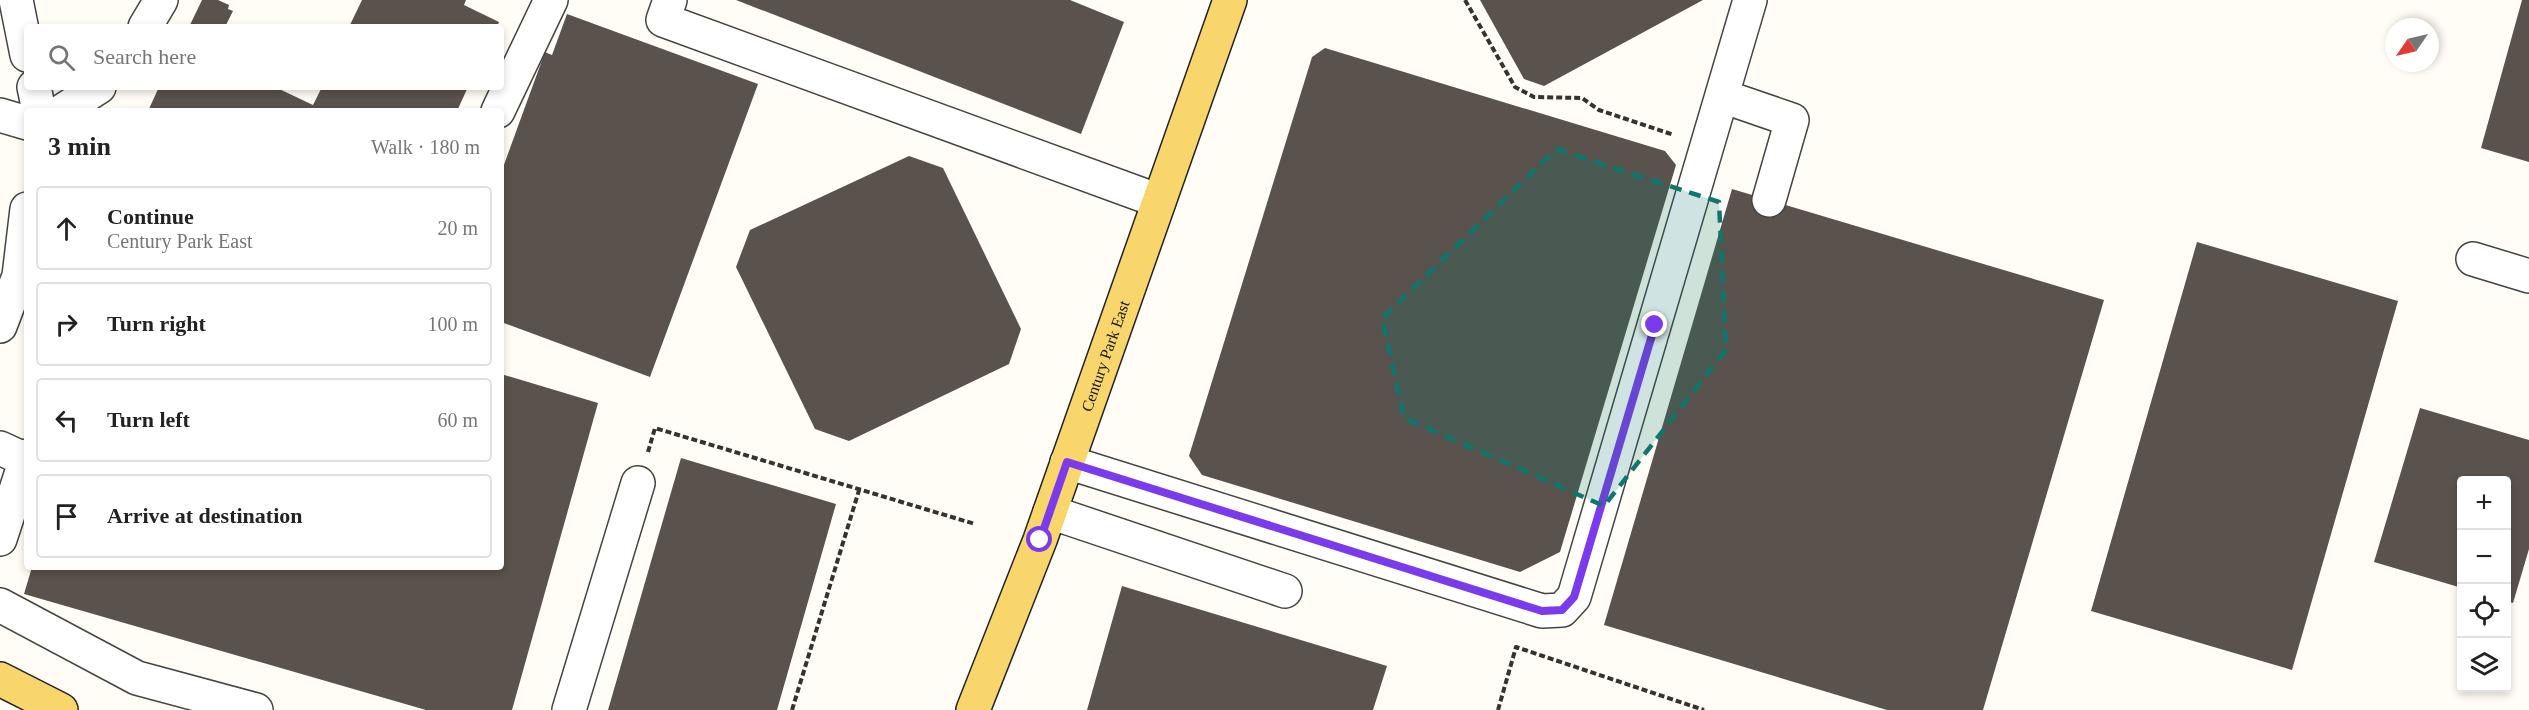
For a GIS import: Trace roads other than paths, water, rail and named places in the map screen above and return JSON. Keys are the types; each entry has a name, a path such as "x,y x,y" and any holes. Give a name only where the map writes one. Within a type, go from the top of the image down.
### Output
{"main road":[{"name":"Century Park East","path":"973,710 1050,512 1230,0"},
{"path":"0,679 61,710"}],"street":[{"path":"16,0 24,40"},
{"path":"147,24 161,0"},
{"path":"499,108 551,0"},
{"path":"670,0 663,20 1159,201"},
{"path":"1067,462 1542,611 1562,610 1574,597 1750,0"},
{"path":"35,90 38,108"},
{"path":"67,108 94,90"},
{"path":"1722,96 1792,120 1769,200"},
{"path":"0,115 24,122"},
{"path":"0,326 19,276 24,234"},
{"path":"2473,259 2529,276"},
{"path":"0,539 18,455"},
{"path":"569,710 638,483"},
{"path":"1050,512 1285,591"},
{"path":"0,605 137,678 256,710"}]}
